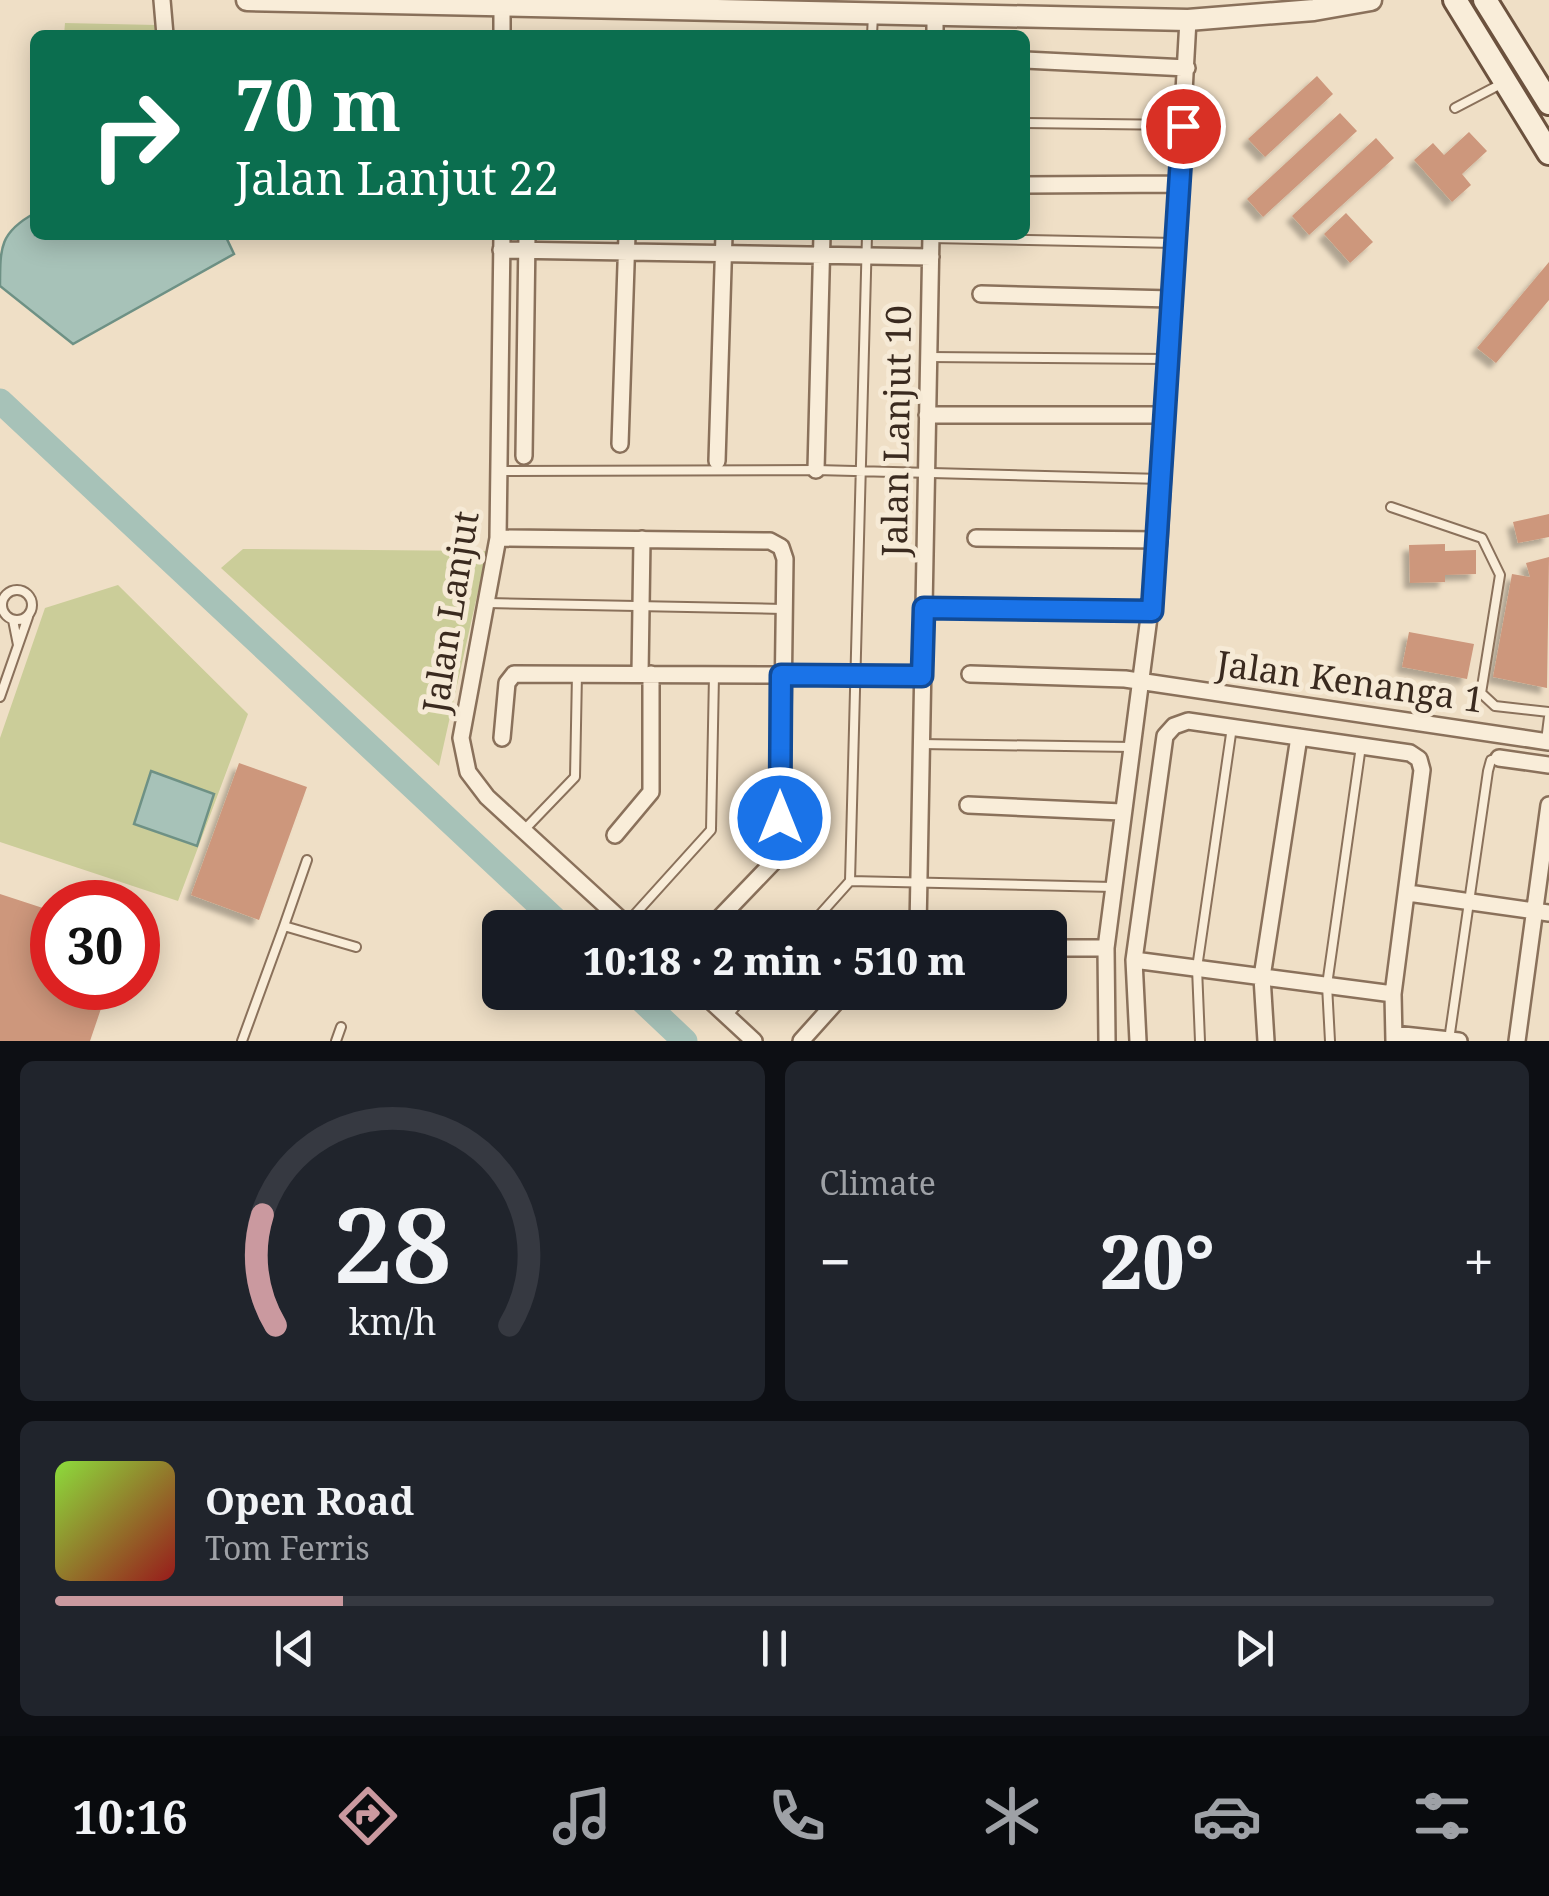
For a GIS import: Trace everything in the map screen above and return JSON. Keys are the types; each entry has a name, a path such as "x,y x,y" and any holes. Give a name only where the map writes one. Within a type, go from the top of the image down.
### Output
{"main road":[{"path":"1455,0 1549,153"},
{"path":"1485,0 1549,103"}],"street":[{"path":"162,0 165,30"},
{"path":"247,0 502,8 635,5 872,25 935,26 1188,20 1371,0"},
{"path":"502,8 502,30"},
{"path":"1106,1041 1106,948 1160,540 1188,20"},
{"path":"1030,60 1187,68"},
{"path":"1030,185 1179,184"},
{"path":"620,444 626,240"},
{"path":"717,461 724,240"},
{"path":"816,470 822,240"},
{"name":"Jalan Lanjut 10","path":"918,910 931,240"},
{"path":"502,242 626,252 930,257"},
{"name":"Jalan Lanjut","path":"502,242 498,538 461,738 468,772 487,798 611,910"},
{"path":"524,456 527,243"},
{"path":"981,294 1171,299"},
{"path":"928,414 1164,415"},
{"path":"498,538 770,540 781,547 786,559 780,854 727,910"},
{"path":"976,538 1160,540"},
{"path":"614,835 651,792 641,608 642,540"},
{"name":"Jalan Kenanga 1","path":"970,674 1142,682 1547,741"},
{"path":"502,738 511,676 781,675"},
{"path":"1138,1041 1134,960 1165,736 1184,722 1414,754 1422,770 1393,994 1394,1038 1459,1041"},
{"path":"1266,1041 1262,977 1299,737"},
{"path":"1499,758 1549,765"},
{"path":"968,806 1122,812"},
{"path":"1517,1041 1543,912 1549,806"},
{"path":"1408,893 1543,912"},
{"path":"1067,948 1106,948"},
{"path":"1134,960 1393,994"},
{"path":"720,1010 754,1041"},
{"path":"801,1041 829,1010"}],"lane":[{"path":"1456,108 1504,82"},
{"path":"1030,123 1183,126"},
{"path":"1030,238 1175,242"},
{"path":"824,910 850,881 867,240"},
{"path":"929,356 1167,359"},
{"path":"499,471 816,470 1162,478"},
{"path":"1391,507 1482,538 1500,576 1481,693 1495,706 1549,714 1547,741"},
{"path":"0,697 18,645 28,615 32,601 26,593 12,592 1,604 13,620 18,645"},
{"path":"486,603 783,610"},
{"path":"924,608 1152,611"},
{"path":"13,620 28,615"},
{"path":"524,830 575,777 577,674"},
{"path":"642,910 711,830 714,675"},
{"path":"781,675 922,676"},
{"path":"1200,1041 1197,968 1232,728"},
{"path":"921,744 1133,747"},
{"path":"1330,1041 1327,985 1361,746"},
{"path":"1450,1040 1488,771 1491,760 1499,758"},
{"path":"242,1041 307,860"},
{"path":"850,881 1114,886"},
{"path":"284,926 356,947"},
{"path":"726,1016 732,1010"},
{"path":"336,1041 341,1027"}],"green space":[{"path":"65,23 156,25 156,30 64,30"},
{"path":"243,549 487,551 439,766 221,568"},
{"path":"118,585 248,714 178,901 160,895 160,880 115,880 0,842 0,738 45,608"}],"shaded area":[{"path":"30,216 30,240 227,240 234,254 73,344 0,286 4,242"},
{"path":"151,771 214,794 197,846 134,824"}],"building":[{"path":"1317,76 1333,94 1265,157 1248,139"},
{"path":"1340,113 1357,131 1263,217 1247,199"},
{"path":"1469,132 1487,151 1462,174 1471,185 1452,202 1414,160 1433,143 1444,155"},
{"path":"1376,138 1394,158 1309,235 1292,216"},
{"path":"1346,213 1373,242 1350,263 1324,234"},
{"path":"1549,262 1549,300 1496,363 1477,348"},
{"path":"1549,514 1549,537 1518,543 1513,522"},
{"path":"1445,544 1445,551 1476,550 1476,574 1445,575 1445,582 1410,583 1409,545"},
{"path":"1549,557 1547,688 1493,677 1512,574 1530,577 1526,563"},
{"path":"1409,632 1474,644 1467,679 1402,667"},
{"path":"239,763 307,787 259,920 191,895"},
{"path":"0,894 30,904 30,1010 101,1010 90,1041 0,1041"}],"waterway":[{"path":"0,401 545,910"},
{"path":"652,1010 685,1041"}],"route":[{"path":"780,818 781,675 922,676 924,608 1152,611 1160,540 1183,126"}]}
